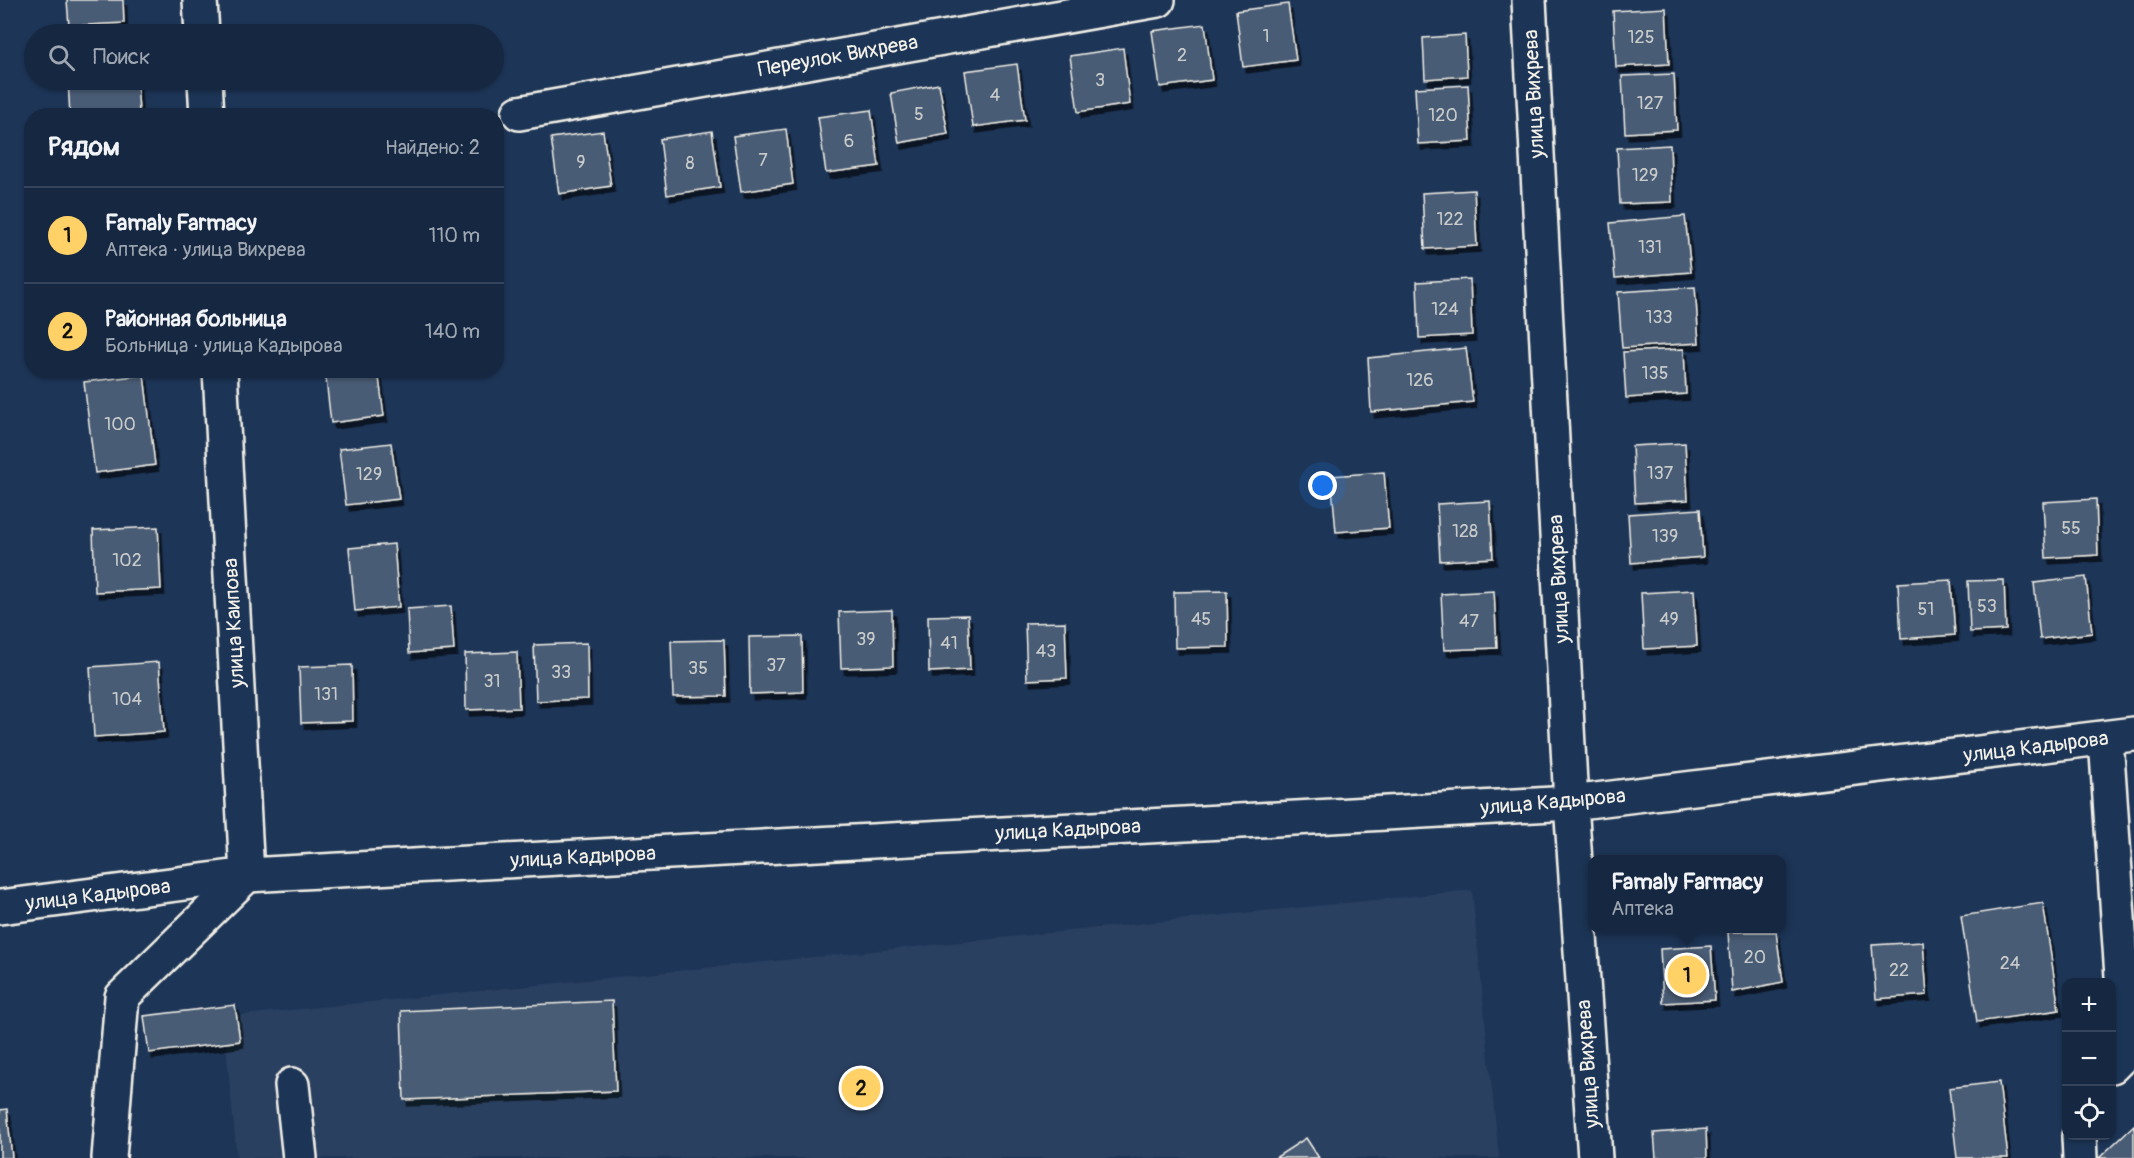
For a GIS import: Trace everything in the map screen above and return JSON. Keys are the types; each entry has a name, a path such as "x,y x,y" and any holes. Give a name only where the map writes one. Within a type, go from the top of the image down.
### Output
{"street":[{"path":"200,0 201,24"},
{"name":"Переулок Вихрева","path":"519,113 1158,0"},
{"name":"улица Вихрева","path":"1529,0 1571,803 1595,1158"},
{"path":"206,90 207,108"},
{"name":"улица Каипова","path":"220,378 247,875"},
{"path":"2116,1062 2127,1051 2120,737"},
{"name":"улица Кадырова","path":"0,907 247,875 1571,803 2120,737"},
{"path":"109,1158 122,997 247,875"},
{"path":"292,1085 300,1158"},
{"path":"2079,1140 2080,1158"}],"shaded area":[{"path":"1472,890 1499,1158 237,1158 223,1017"}],"building":[{"path":"67,0 123,0 124,23 69,24"},
{"path":"1288,4 1296,60 1243,67 1236,11"},
{"path":"1666,8 1669,64 1616,67 1613,11"},
{"path":"1205,24 1212,80 1160,87 1152,31"},
{"path":"1465,35 1467,76 1425,79 1423,38"},
{"path":"1123,48 1130,104 1078,112 1070,56"},
{"path":"1017,64 1025,120 973,127 965,71"},
{"path":"1674,74 1677,130 1625,133 1622,76"},
{"path":"939,84 948,134 899,143 891,93"},
{"path":"1468,85 1471,141 1418,144 1415,88"},
{"path":"69,90 138,90 139,108 70,108"},
{"path":"871,110 879,166 826,173 818,117"},
{"path":"786,129 793,184 741,192 733,136"},
{"path":"603,131 611,186 559,194 551,138"},
{"path":"712,131 720,187 667,195 660,139"},
{"path":"1670,145 1672,202 1620,204 1617,148"},
{"path":"1474,190 1477,246 1425,249 1422,193"},
{"path":"1685,216 1691,272 1615,278 1610,223"},
{"path":"1470,279 1472,335 1419,338 1417,282"},
{"path":"1695,287 1699,343 1622,348 1618,292"},
{"path":"1466,348 1473,402 1371,412 1368,358"},
{"path":"1684,349 1686,394 1626,398 1623,352"},
{"path":"144,378 155,465 95,473 84,382"},
{"path":"326,378 379,378 384,416 331,423"},
{"path":"391,443 399,499 346,505 339,449"},
{"path":"1685,443 1688,500 1635,503 1632,446"},
{"path":"1384,472 1389,528 1336,532 1331,476"},
{"path":"2096,499 2098,555 2046,558 2043,502"},
{"path":"1490,501 1493,558 1440,561 1437,504"},
{"path":"1700,509 1703,557 1631,563 1628,514"},
{"path":"158,527 161,589 95,592 93,530"},
{"path":"394,544 399,607 355,611 349,548"},
{"path":"2086,577 2092,633 2040,639 2034,583"},
{"path":"1951,580 1955,635 1901,639 1898,583"},
{"path":"2004,580 2006,630 1970,632 1968,581"},
{"path":"1694,590 1697,646 1644,649 1641,593"},
{"path":"1227,591 1228,647 1175,648 1174,592"},
{"path":"1494,591 1497,648 1444,650 1441,594"},
{"path":"451,606 454,650 409,653 407,609"},
{"path":"892,610 893,666 841,668 839,612"},
{"path":"968,615 970,670 929,672 928,616"},
{"path":"1065,622 1067,678 1027,680 1025,623"},
{"path":"802,636 803,692 750,694 749,637"},
{"path":"724,640 726,696 673,697 671,641"},
{"path":"587,643 588,699 536,701 534,645"},
{"path":"517,652 519,708 466,710 465,654"},
{"path":"159,662 164,732 94,737 90,667"},
{"path":"352,665 353,721 301,723 299,667"},
{"path":"2043,903 2059,1010 1977,1022 1961,916"},
{"path":"1728,933 1776,933 1783,982 1732,992"},
{"path":"1923,942 1927,995 1876,999 1872,945"},
{"path":"1711,946 1715,1000 1663,1003 1660,949"},
{"path":"612,1001 616,1091 404,1100 401,1011"},
{"path":"235,1005 240,1041 149,1053 144,1016"},
{"path":"1999,1082 2008,1158 1957,1158 1949,1088"},
{"path":"7,1109 12,1158 0,1158 0,1110"},
{"path":"2134,1125 2134,1158 2099,1158"},
{"path":"1706,1129 1707,1158 1656,1158 1654,1133"},
{"path":"1306,1138 1319,1158 1275,1158"}],"place":[{"name":"Famaly Farmacy","path":"1687,975"},
{"name":"Районная больница","path":"861,1088"}]}
